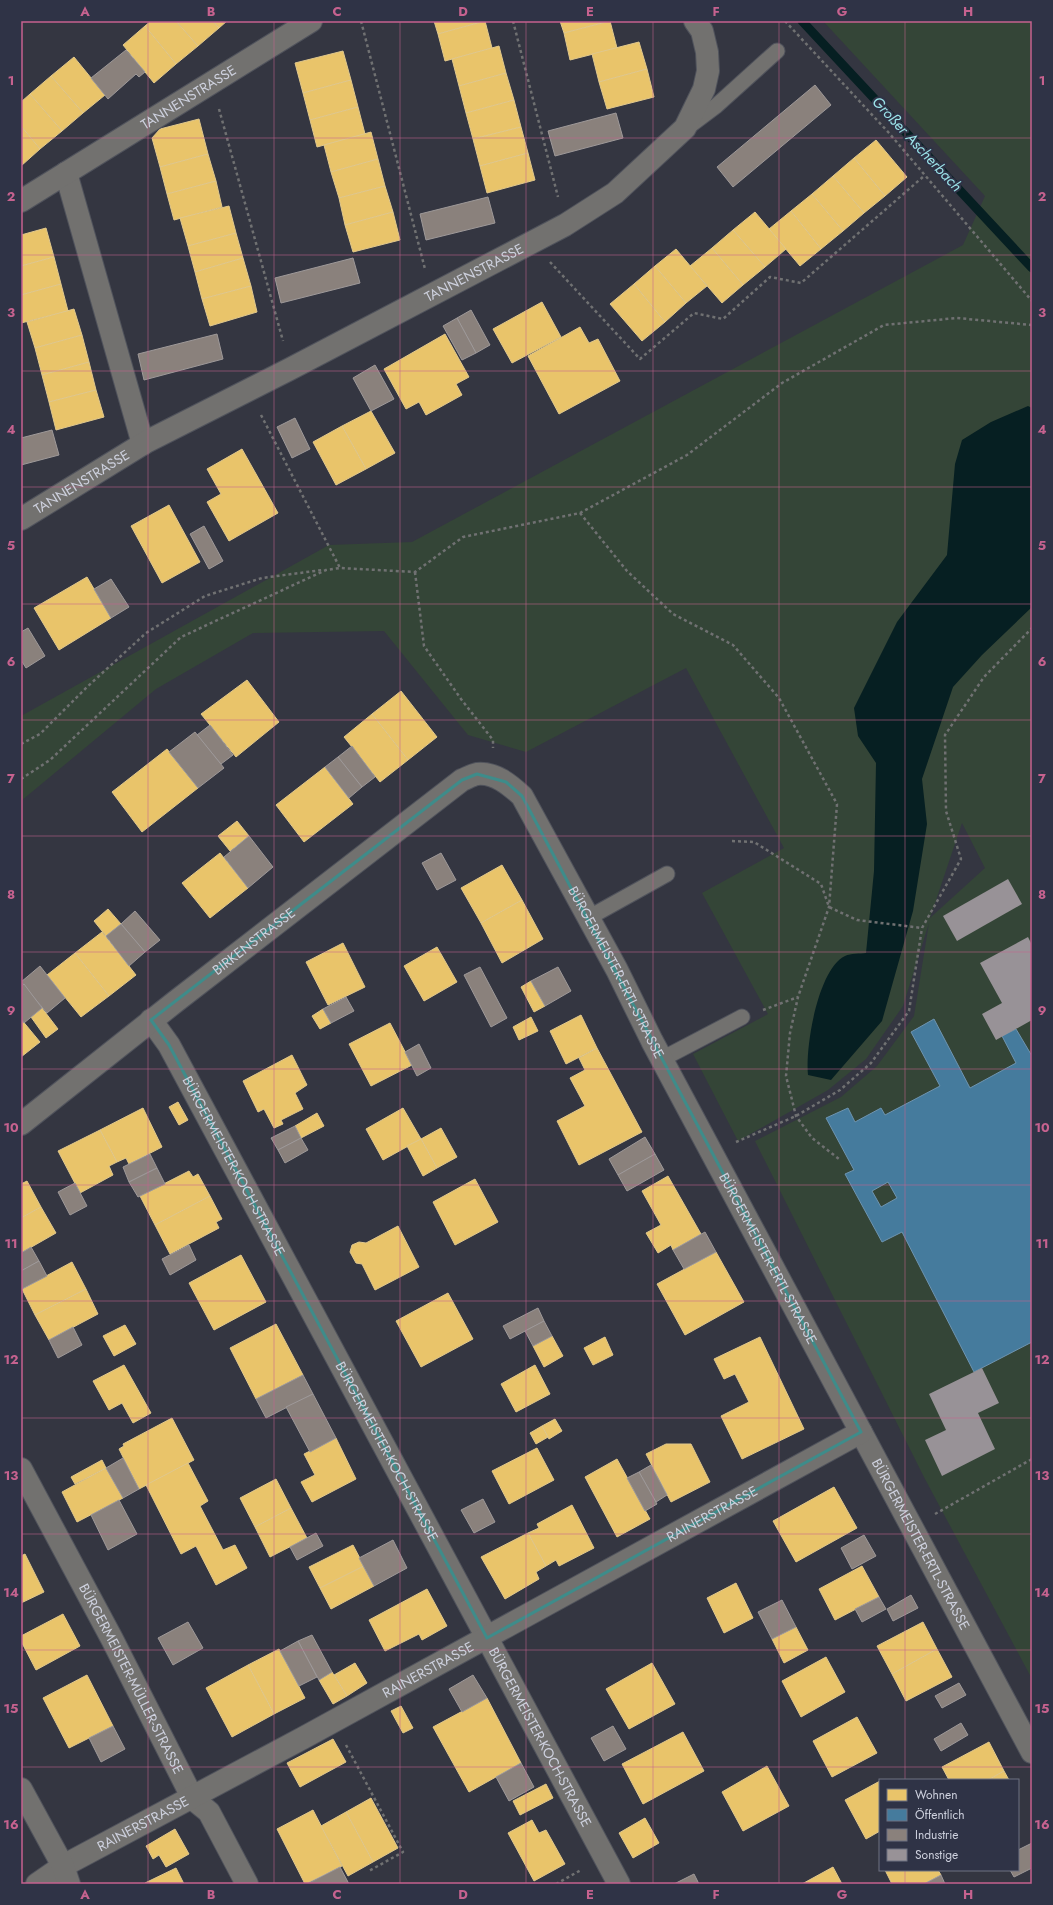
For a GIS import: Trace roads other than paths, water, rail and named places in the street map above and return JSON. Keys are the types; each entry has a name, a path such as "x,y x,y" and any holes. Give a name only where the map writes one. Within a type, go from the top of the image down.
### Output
{"street":[{"name":"TANNENSTRASSE","path":"21,201 312,21"},
{"name":"TANNENSTRASSE","path":"21,519 143,444 532,243 565,225 614,193 685,128 704,89 708,71 707,52 702,31 695,21"},
{"name":"TANNENSTRASSE","path":"66,173 143,444"},
{"name":"BIRKENSTRASSE","path":"21,1124 151,1020 462,780 477,774 493,776"},
{"name":"BÜRGERMEISTER-ERTL-STRASSE","path":"493,776 506,782 522,796 1032,1752"},
{"name":"BÜRGERMEISTER-KOCH-STRASSE","path":"151,1020 169,1045 619,1884"},
{"name":"RAINERSTRASSE","path":"37,1884 66,1875 193,1798 861,1432"},
{"name":"BÜRGERMEISTER-MÜLLER-STRASSE","path":"21,1469 112,1639 193,1798 209,1812 247,1884"},
{"path":"21,1789 66,1875"}],"lane":[{"path":"685,128 716,106 778,51"},
{"path":"588,918 667,874"},
{"path":"662,1059 742,1017"}],"waterway":[{"name":"Großer Ascherbach","path":"802,21 1032,268"}]}
